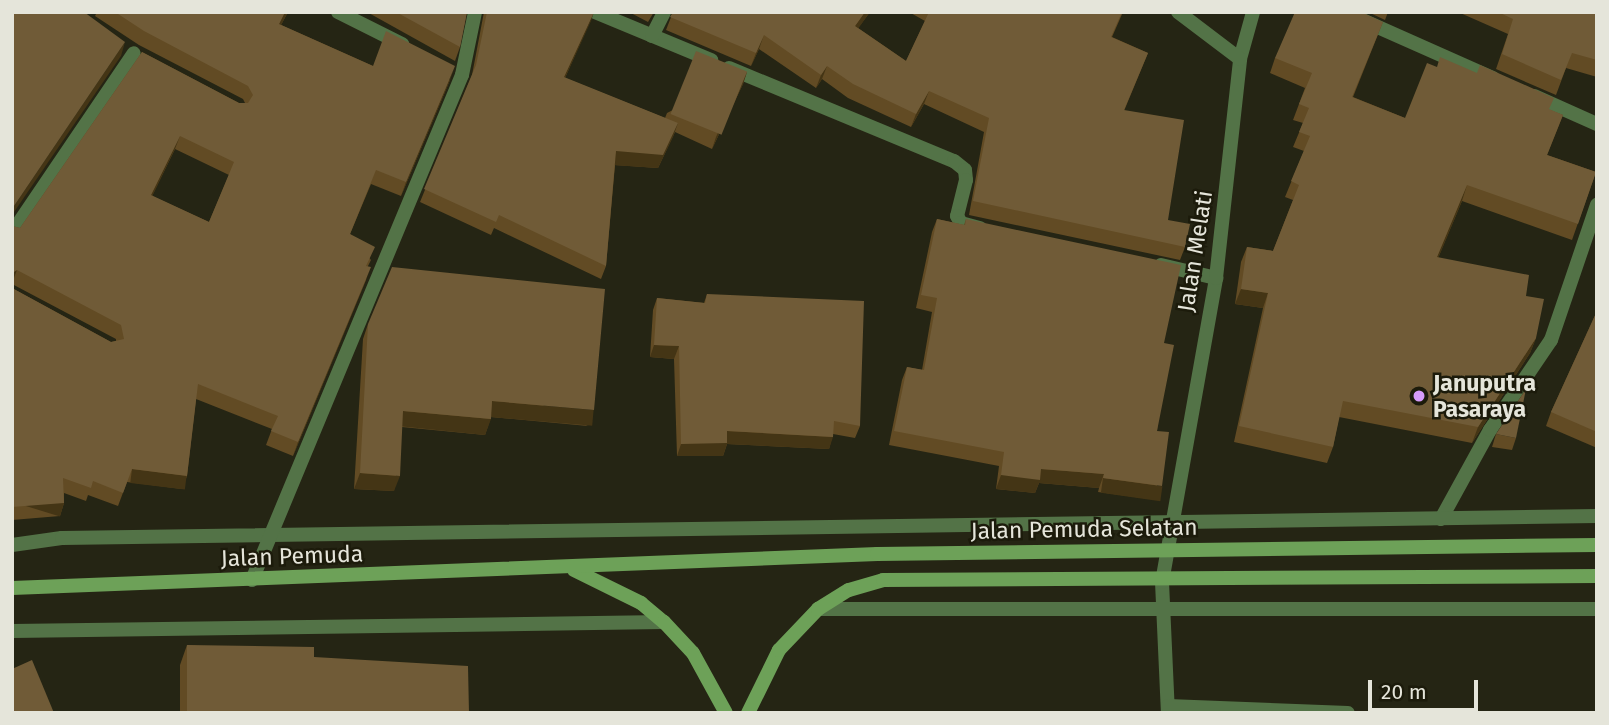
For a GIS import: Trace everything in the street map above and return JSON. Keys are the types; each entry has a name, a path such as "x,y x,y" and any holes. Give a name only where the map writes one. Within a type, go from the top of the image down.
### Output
{"main road":[{"name":"Jalan Pemuda Selatan","path":"573,569 877,554 1597,545"},
{"name":"Jalan Pemuda","path":"12,587 573,569"},
{"path":"573,569 641,603 664,622 692,653 726,713"},
{"path":"748,713 779,650 818,609 849,590 883,580 1162,582 1597,576"}],"street":[{"path":"338,12 412,50"},
{"path":"252,580 456,72 475,12"},
{"path":"596,12 954,161 965,170 966,180 957,216 971,227 1002,231"},
{"path":"652,36 664,12"},
{"path":"1178,12 1240,59"},
{"name":"Jalan Melati","path":"1168,709 1162,582 1169,524 1216,278 1240,59 1253,12"},
{"path":"1344,12 1597,124"},
{"path":"12,233 134,53"},
{"path":"1441,519 1490,429 1551,340 1597,205"},
{"path":"1141,260 1216,278"},
{"path":"12,545 62,538 1597,516"},
{"path":"818,609 1163,612 1597,609"},
{"path":"12,631 664,622"},
{"path":"1168,709 1348,713"}],"building":[{"path":"12,12 84,12 125,42 12,209"},
{"path":"115,12 285,12 279,24 373,66 386,31 455,66 406,182 376,170 350,234 375,247 366,266 371,267 298,442 271,431 278,416 198,384 187,476 132,469 123,493 93,481 91,488 63,478 64,503 12,507 12,288 111,342 124,339 121,325 17,270 12,273 12,226 20,228 142,52 239,103 248,103 253,95 248,86 144,31","holes":["180,136 234,162 209,222 151,195"]},
{"path":"396,12 467,12 460,47"},
{"path":"487,12 594,12 564,77 678,123 663,155 616,151 606,266 499,215 496,222 424,189 476,65"},
{"path":"673,12 865,12 855,26 906,61 929,12 1122,12 1111,37 1148,53 1124,110 1184,120 1168,220 1190,224 1185,247 973,201 989,118 929,91 916,114 853,84 827,66 821,75 764,35 756,53 670,17"},
{"path":"1295,12 1361,12 1383,22 1352,97 1405,118 1427,63 1437,67 1440,57 1477,73 1480,65 1554,98 1549,109 1563,115 1547,155 1596,172 1578,224 1467,185 1437,257 1529,275 1526,296 1544,299 1536,338 1478,427 1343,401 1333,447 1239,426 1268,293 1241,289 1247,247 1273,251 1299,185 1291,181 1310,136 1299,132 1309,108 1299,104 1312,73 1275,58"},
{"path":"1498,12 1597,12 1597,60 1572,53 1561,80 1502,54 1513,19"},
{"path":"696,51 747,72 722,135 671,114"},
{"path":"937,219 965,225 966,219 1181,265 1164,343 1174,345 1157,431 1169,432 1162,486 1103,478 1104,474 1041,469 1040,480 1001,475 1004,452 894,431 907,367 924,370 937,298 921,295"},
{"path":"392,267 605,289 594,410 492,401 491,419 403,411 400,476 360,473 368,324"},
{"path":"707,294 864,301 860,426 834,421 833,437 727,431 727,443 681,444 679,346 654,345 657,298 705,303"},
{"path":"1597,311 1597,432 1551,412"},
{"path":"1526,389 1516,438 1496,434"},
{"path":"187,645 314,647 314,657 468,666 469,713 187,713"},
{"path":"32,660 54,713 12,713 12,669"}],"place":[{"name":"Januputra Pasaraya","path":"1419,396"}]}
